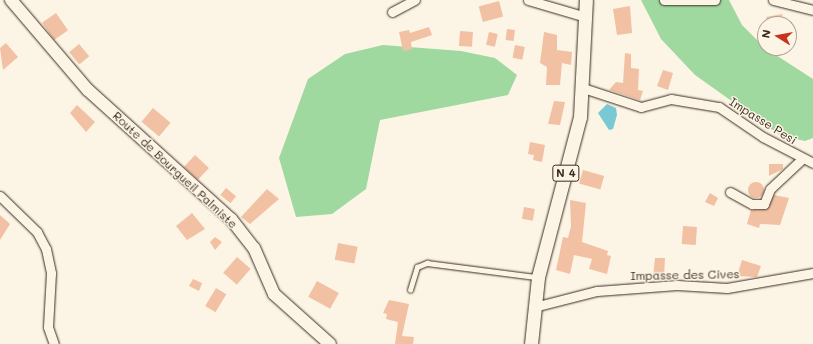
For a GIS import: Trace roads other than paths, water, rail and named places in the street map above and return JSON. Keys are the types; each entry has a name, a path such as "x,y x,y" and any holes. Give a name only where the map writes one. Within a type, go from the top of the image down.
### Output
{"main road":[{"name":"N 4","path":"531,344 538,277 580,118 583,88 586,0"}],"street":[{"name":"Route de Bourgueil Palmiste","path":"11,0 88,90 230,218 254,248 274,294 330,344"},
{"path":"392,12 415,0"},
{"path":"528,0 586,17"},
{"path":"664,0 715,0"},
{"path":"773,0 813,10"},
{"name":"Impasse Pesi","path":"583,88 641,107 671,100 719,107 802,159 813,163"},
{"path":"730,192 752,204 764,204 770,189 802,159"},
{"path":"0,196 37,232 46,249 51,272 48,327 54,344"},
{"name":"Impasse des Cives","path":"534,308 597,291 677,285 727,288 813,273"}],"lane":[{"path":"410,290 417,267 427,263 538,277"}],"water":[{"path":"607,104 616,108 617,115 613,129 609,130 598,113"}]}
